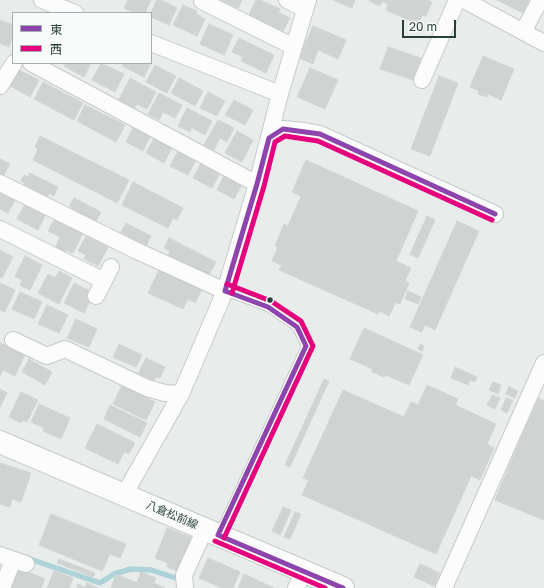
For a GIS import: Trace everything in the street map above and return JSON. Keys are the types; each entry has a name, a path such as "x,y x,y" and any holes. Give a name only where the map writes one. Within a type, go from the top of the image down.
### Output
{"main road":[{"name":"八倉松前線","path":"0,442 212,532 300,580 343,588"}],"street":[{"path":"124,495 181,394 225,291 257,184 280,94 306,5 287,0"},
{"path":"422,80 457,0"},
{"path":"523,32 540,0"},
{"path":"202,1 294,47"},
{"path":"471,2 544,43"},
{"path":"46,6 71,12"},
{"path":"152,43 280,94"},
{"path":"0,86 13,64"},
{"path":"33,64 257,184"},
{"path":"269,138 283,129 305,130 320,134 495,214"},
{"path":"0,183 134,250 225,291"},
{"path":"0,229 107,274 96,296"},
{"path":"12,340 47,356 65,349 147,388 165,393 181,394"},
{"path":"444,588 544,363"},
{"path":"185,588 184,575 212,532"},
{"path":"2,588 13,560"}],"lane":[{"path":"212,532 306,346 297,327 268,307 225,291"}],"building":[{"path":"128,0 151,0 145,12 133,12 124,8"},
{"path":"157,0 161,0 177,8 169,25 152,17 151,12"},
{"path":"221,0 242,0 238,8"},
{"path":"256,0 260,0 280,9 278,12 290,18 282,33 248,17"},
{"path":"333,0 355,0 352,8"},
{"path":"427,0 432,2 426,16 422,15 418,24 386,10 388,4 382,1 380,6 369,1"},
{"path":"497,0 529,0 523,13"},
{"path":"183,5 197,11 196,14 205,19 197,36 173,25"},
{"path":"0,20 12,25 12,39 9,47 0,43"},
{"path":"209,24 233,35 224,55 200,44"},
{"path":"313,26 346,40 338,59 318,50 313,64 299,58"},
{"path":"239,38 274,55 266,73 241,61 243,57 232,52"},
{"path":"388,47 421,58 413,80 380,69"},
{"path":"483,56 514,69 501,100 488,94 487,97 478,94 479,91 470,87"},
{"path":"65,64 90,64 84,77 64,66"},
{"path":"100,64 124,74 115,92 92,80"},
{"path":"123,64 150,64 144,77 122,66"},
{"path":"155,65 176,76 167,93 146,82"},
{"path":"310,68 338,80 325,109 297,97"},
{"path":"19,70 39,80 30,97 10,86"},
{"path":"439,76 458,83 430,156 411,149"},
{"path":"130,78 156,92 147,109 137,104 134,109 118,101"},
{"path":"179,78 203,91 195,106 171,93"},
{"path":"43,82 83,103 74,120 34,99"},
{"path":"208,92 225,101 217,116 200,108"},
{"path":"159,93 182,105 175,118 163,112 159,120 148,114"},
{"path":"234,100 253,110 245,125 225,115"},
{"path":"85,105 125,125 116,142 77,121"},
{"path":"187,108 212,121 205,135 192,128 190,132 178,126"},
{"path":"218,120 234,128 227,142 220,138 214,150 204,145"},
{"path":"133,128 150,136 143,151 126,142"},
{"path":"237,131 253,140 242,162 225,153"},
{"path":"40,136 129,180 117,203 33,160 38,149 35,147"},
{"path":"154,138 172,148 164,163 146,153"},
{"path":"178,151 196,160 188,175 170,166"},
{"path":"0,159 10,164 3,177 0,175"},
{"path":"306,160 418,211 396,261 411,268 405,281 409,283 400,304 396,302 389,316 379,311 378,314 279,270 282,265 272,261 278,247 275,246 284,224 288,226 301,196 292,192"},
{"path":"201,163 220,173 212,188 193,178"},
{"path":"30,173 58,187 54,196 49,193 46,200 23,188 25,183 21,181 24,175 28,177"},
{"path":"224,175 242,185 234,199 217,190"},
{"path":"133,182 183,208 177,220 173,218 168,228 122,205"},
{"path":"0,188 17,196 8,213 0,209"},
{"path":"74,198 101,212 94,225 70,213 73,208 69,206"},
{"path":"25,204 46,214 38,230 17,219"},
{"path":"427,216 435,220 418,258 410,254"},
{"path":"56,217 84,231 73,253 66,250 65,253 55,248 60,237 48,231"},
{"path":"457,221 479,231 435,330 425,325 422,332 410,327"},
{"path":"126,223 151,236 145,248 119,236"},
{"path":"86,236 108,247 98,266 84,259 86,255 78,251"},
{"path":"169,238 216,262 206,280 166,260 170,251 164,248"},
{"path":"0,250 13,257 2,278 0,277"},
{"path":"25,256 42,265 30,290 20,285 22,280 15,276"},
{"path":"159,270 202,289 195,303 188,299 183,309 148,293"},
{"path":"59,271 72,278 59,304 38,293 48,274 55,278"},
{"path":"0,283 15,290 5,312 0,310"},
{"path":"74,283 94,293 84,313 64,303"},
{"path":"408,291 421,297 418,304 405,299"},
{"path":"20,292 42,302 34,319 12,309"},
{"path":"47,305 68,315 59,333 38,324"},
{"path":"76,319 97,329 89,347 67,338"},
{"path":"364,328 423,355 409,385 386,375 384,377 372,372 373,369 350,359"},
{"path":"0,343 25,354 15,376 3,370 0,376"},
{"path":"119,344 142,355 136,367 113,357"},
{"path":"420,344 424,346 422,351 418,349"},
{"path":"146,358 165,367 160,378 156,377 154,381 138,374"},
{"path":"29,359 52,372 45,385 22,372"},
{"path":"455,367 477,377 475,382 470,380 468,385 451,378"},
{"path":"324,379 329,381 290,467 285,465"},
{"path":"493,382 501,385 498,394 489,390"},
{"path":"122,385 155,402 146,420 113,404"},
{"path":"427,385 458,399 455,405 496,424 487,444 494,448 480,480 471,476 436,554 302,495 309,480 303,478 343,390 404,417 411,402 418,405"},
{"path":"509,387 518,391 515,398 506,394"},
{"path":"0,389 7,393 0,407"},
{"path":"21,392 38,400 27,422 23,420 21,423 9,417"},
{"path":"492,395 500,398 495,409 487,405"},
{"path":"506,398 513,400 507,413 501,410"},
{"path":"538,398 544,401 544,520 495,500"},
{"path":"39,404 70,418 61,439 43,431 44,428 31,422"},
{"path":"110,405 147,423 140,437 104,419"},
{"path":"97,424 135,443 129,454 124,452 118,464 85,448"},
{"path":"0,463 31,473 21,502 12,499 10,507 0,504"},
{"path":"283,507 291,510 280,535 272,531"},
{"path":"295,512 301,514 290,539 284,537"},
{"path":"51,514 126,544 120,558 110,554 102,571 39,545"},
{"path":"167,528 193,538 179,572 167,567 168,563 155,558"},
{"path":"208,558 240,572 233,588 222,588 199,578"},
{"path":"59,559 95,573 93,577 57,563"},
{"path":"420,564 440,573 434,586 414,577"},
{"path":"19,568 45,579 41,588 11,588"},
{"path":"54,571 73,578 69,588 47,588"},
{"path":"141,572 156,578 154,583 165,588 111,588 116,574 137,583"},
{"path":"244,574 274,588 238,588"},
{"path":"87,583 98,588 77,588 78,584 85,587"}],"waterway":[{"path":"27,558 100,583 114,574 131,569 151,570 176,578"}],"transit line":[{"name":"東","path":"225,291 269,138 283,129 320,134 495,214"},
{"name":"西","path":"232,293 264,186 275,142 285,136 318,141 492,220"},
{"name":"西","path":"224,538 313,346 301,321 271,301 227,284"},
{"name":"東","path":"218,535 306,346 297,327 268,307 225,291"},
{"name":"東","path":"218,535 343,588"},
{"name":"西","path":"215,541 325,588"}]}
